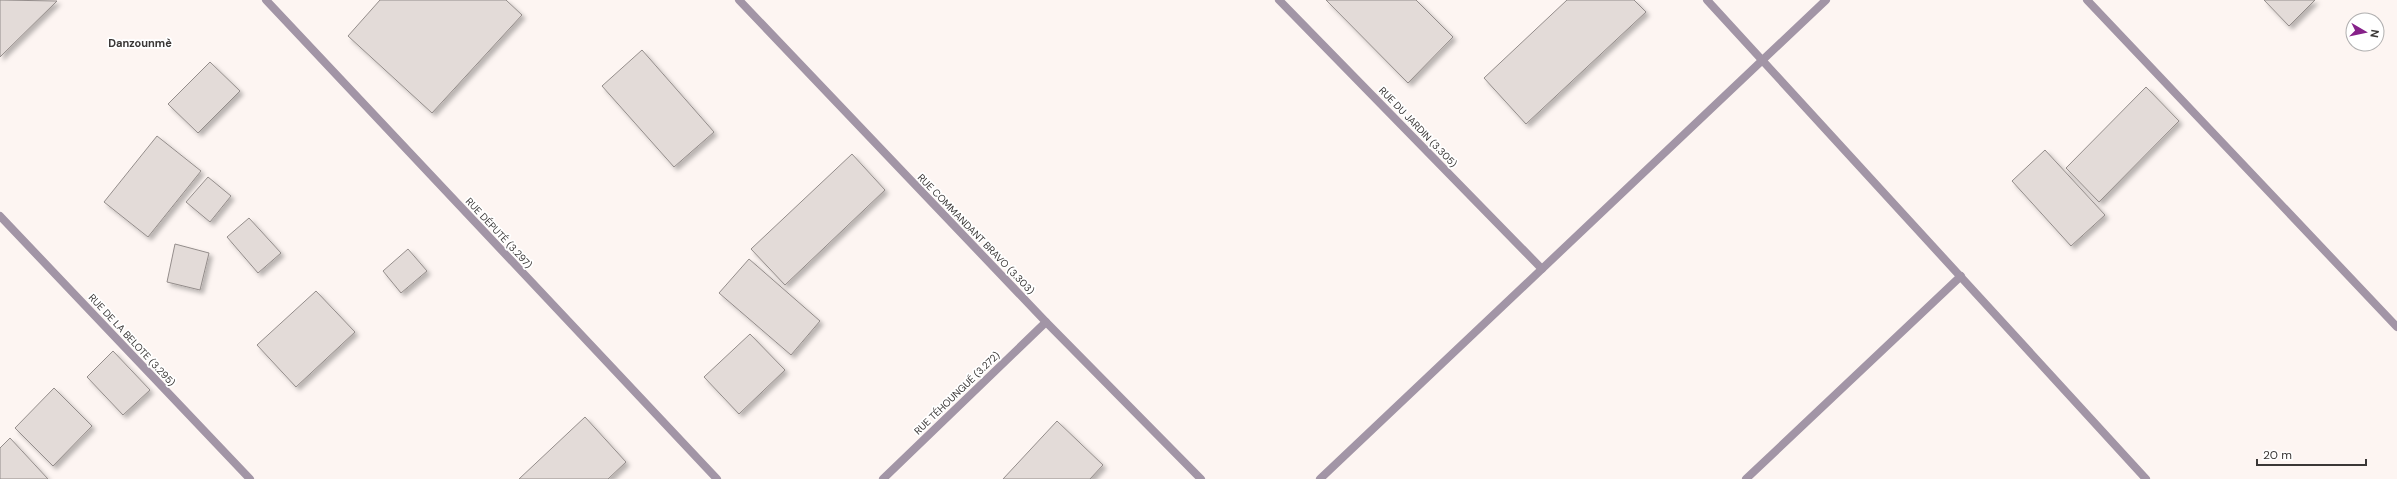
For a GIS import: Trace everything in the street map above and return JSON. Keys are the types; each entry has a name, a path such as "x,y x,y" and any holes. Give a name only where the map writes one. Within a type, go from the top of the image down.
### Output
{"street":[{"name":"RUE DÉPUTÉ (3.297)","path":"266,0 717,479"},
{"name":"RUE COMMANDANT BRAVO (3.303)","path":"740,0 1046,322 1202,479"},
{"name":"RUE DU JARDIN (3.305)","path":"1279,0 1542,269"},
{"path":"1707,0 2146,479"},
{"path":"1320,479 1826,0"},
{"path":"2087,0 2397,327"},
{"name":"RUE DE LA BELOTE (3.295)","path":"0,216 250,479"},
{"path":"1746,479 1961,276"},
{"name":"RUE TÉHOUNGUÉ (3.272)","path":"883,479 1046,322"}],"building":[{"path":"0,0 57,1 0,57"},
{"path":"380,0 506,0 522,15 432,113 348,36"},
{"path":"1326,0 1416,0 1453,37 1408,83"},
{"path":"1567,0 1634,0 1646,12 1526,124 1484,78"},
{"path":"2264,0 2315,0 2289,26"},
{"path":"642,50 714,132 674,167 602,86"},
{"path":"210,62 240,91 198,133 168,104"},
{"path":"2146,87 2179,121 2099,202 2066,168"},
{"path":"157,136 201,171 148,237 104,202"},
{"path":"2045,150 2105,215 2071,246 2012,181"},
{"path":"852,154 885,190 785,285 751,249"},
{"path":"208,177 231,196 210,222 186,202"},
{"path":"249,218 281,253 258,273 227,237"},
{"path":"175,244 209,253 200,290 167,282"},
{"path":"408,249 427,271 401,293 383,271"},
{"path":"749,259 820,321 791,355 719,293"},
{"path":"316,291 355,332 296,387 257,345"},
{"path":"750,334 785,370 739,414 704,377"},
{"path":"113,351 150,390 123,415 87,377"},
{"path":"54,388 92,426 53,466 15,428"},
{"path":"585,417 626,462 608,479 519,479"},
{"path":"1057,421 1103,465 1090,479 1003,479"},
{"path":"10,438 48,479 0,479 0,448"}],"district":[{"name":"Danzounmè","path":"140,43"}]}
